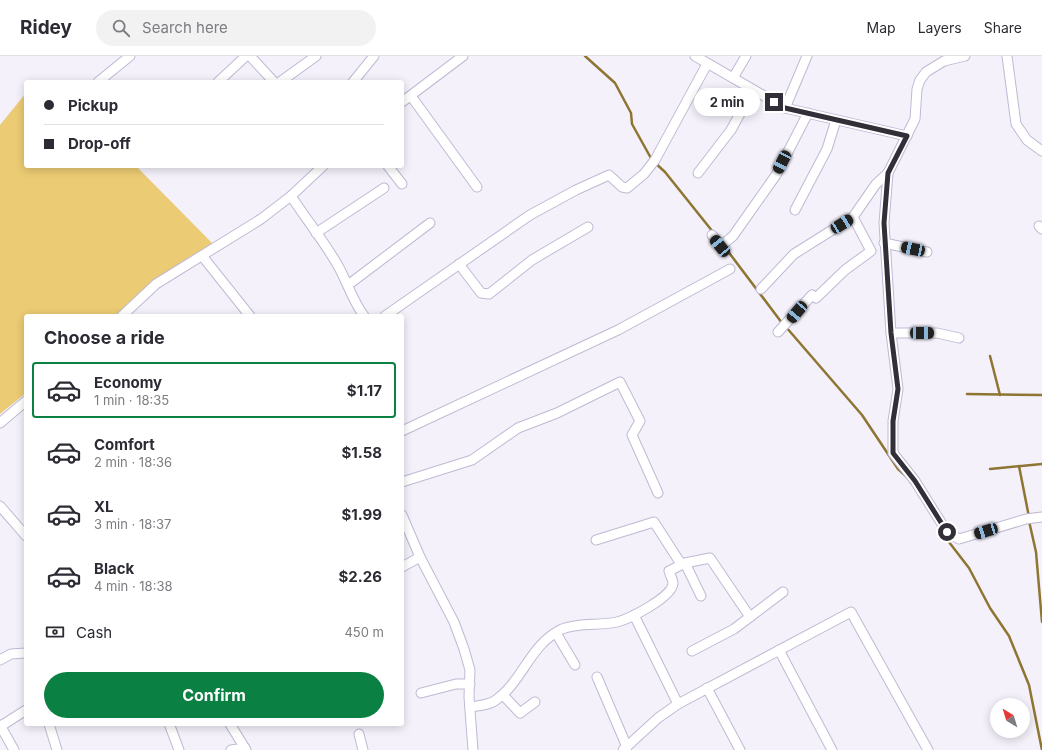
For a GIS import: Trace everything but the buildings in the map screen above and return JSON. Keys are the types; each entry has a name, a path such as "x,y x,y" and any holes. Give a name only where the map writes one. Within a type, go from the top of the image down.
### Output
{"street":[{"path":"100,80 130,56"},
{"path":"220,80 246,56"},
{"path":"250,56 272,80"},
{"path":"283,80 316,56"},
{"path":"355,80 374,56"},
{"path":"404,101 463,56"},
{"path":"695,56 785,108 907,136"},
{"path":"733,78 746,56"},
{"path":"785,108 807,56"},
{"path":"761,290 794,254 854,217 876,184 888,173 907,136 915,119 920,80 926,72 944,61 962,56"},
{"path":"1007,56 1016,124 1027,140 1042,151"},
{"path":"388,314 530,215 576,190 610,174 622,187 627,188 644,174 654,162 707,64"},
{"path":"698,173 731,130 753,90"},
{"path":"411,96 477,187"},
{"path":"712,236 722,245 733,236 776,175 808,113"},
{"path":"795,210 828,149 836,120"},
{"path":"125,314 156,284 261,219 291,196 320,168"},
{"path":"390,168 402,184"},
{"path":"888,173 884,243 891,333 898,389 893,421 893,453 915,481 947,532 959,539 1029,518 1042,516"},
{"path":"316,234 384,188"},
{"path":"291,196 336,261 348,285 352,297 363,314"},
{"path":"783,328 812,295 816,298 845,270 871,250 854,217"},
{"path":"348,285 430,223"},
{"path":"459,264 481,292 489,294 532,260 588,227"},
{"path":"884,243 927,252"},
{"path":"203,256 248,314"},
{"path":"404,430 618,330 730,269"},
{"path":"891,333 937,333 959,338"},
{"path":"404,481 472,460 518,428 557,413 620,382 640,422 632,436 658,493"},
{"path":"0,423 24,404"},
{"path":"0,506 24,534"},
{"path":"404,520 420,558 454,622 470,670 470,707 473,750"},
{"path":"596,540 654,522 683,563 701,596"},
{"path":"404,566 420,558"},
{"path":"470,707 488,704 502,694 546,638 564,629 616,622 634,615 665,596 671,590 673,583 669,572 683,563 710,558 750,616"},
{"path":"692,651 734,629 783,592"},
{"path":"597,677 625,748 658,718 678,704 851,612 928,750"},
{"path":"634,615 678,704"},
{"path":"556,633 575,665"},
{"path":"779,650 832,750"},
{"path":"0,660 11,654 24,653"},
{"path":"421,693 456,684 470,684"},
{"path":"707,688 740,750"},
{"path":"502,694 520,713 536,702"},
{"path":"13,750 0,725 24,711"},
{"path":"50,726 57,750"},
{"path":"170,726 179,750"},
{"path":"231,726 245,749 231,750"},
{"path":"359,734 363,750"}],"shaded area":[{"path":"24,95 24,168 138,168 212,243 124,314 24,314 24,395 0,414 0,125"}],"waterway":[{"path":"585,56 615,83 631,113 632,124 652,160 665,172 713,232"},
{"path":"724,246 782,323"},
{"path":"786,327 862,415 898,469 908,478"},
{"path":"990,356 1000,395"},
{"path":"967,394 1042,395"},
{"path":"990,469 1042,464"},
{"path":"1019,466 1029,517"},
{"path":"1029,521 1036,552 1042,622"},
{"path":"942,533 969,568 990,608 1009,636 1029,685 1042,750"}],"route":[{"path":"774,102 785,108 907,136 888,173 884,223 884,243 891,333 898,389 893,421 893,453 915,481 947,532"}]}
